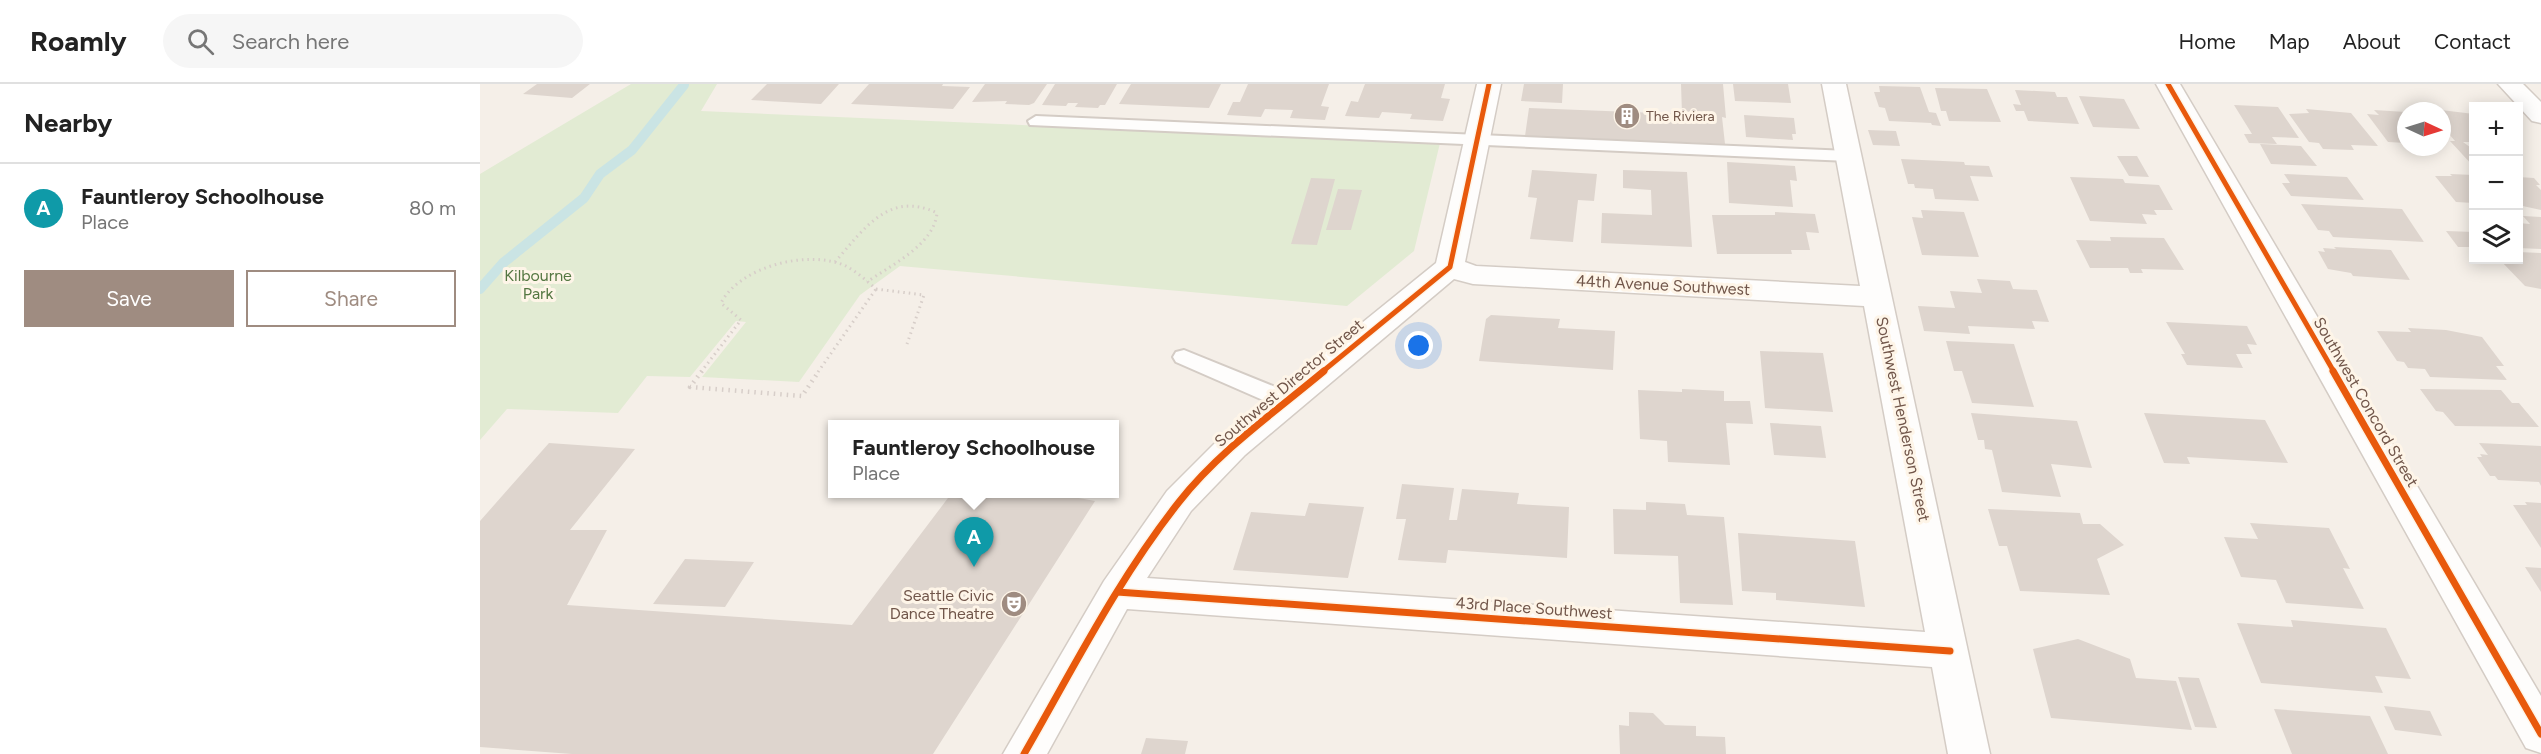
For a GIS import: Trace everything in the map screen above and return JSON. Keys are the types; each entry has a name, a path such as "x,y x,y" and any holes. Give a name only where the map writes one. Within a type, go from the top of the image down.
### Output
{"street":[{"path":"1450,267 1488,84"},
{"name":"Southwest Henderson Street","path":"1834,84 1969,754"},
{"name":"Southwest Concord Street","path":"2168,84 2541,734"},
{"path":"2510,84 2541,116"},
{"name":"44th Avenue Southwest","path":"1450,267 1473,274 1878,297"},
{"name":"Southwest Director Street","path":"1024,754 1117,592 1179,501 1233,446 1450,267"},
{"name":"43rd Place Southwest","path":"1117,592 1950,651"}],"lane":[{"path":"1036,121 1849,156"},
{"path":"1185,357 1287,401"}],"path":[{"path":"835,262 885,210 915,204 937,213 938,220 931,235 867,282"},
{"path":"876,289 802,396 690,387 741,320 721,303 727,288 740,277 777,265 835,262 846,266 876,289 924,295 907,344"}],"green space":[{"name":"Kilbourne Park","path":"631,84 717,84 701,111 1440,143 1414,251 1347,306 900,266 860,295 799,382 702,377 746,322 736,321 690,377 647,376 618,413 507,409 480,440 480,174"}],"building":[{"path":"537,84 590,84 572,98 523,94"},
{"path":"767,84 839,84 821,104 751,100"},
{"path":"869,84 943,84 942,86 970,87 953,109 851,104"},
{"path":"985,84 1047,84 1034,103 1029,105 1005,104 1007,101 972,102"},
{"path":"1055,84 1117,84 1105,105 1100,105 1098,108 1075,107 1078,103 1068,103 1066,106 1042,105"},
{"path":"1131,84 1221,84 1209,108 1119,104"},
{"path":"1248,84 1329,84 1321,106 1329,107 1325,120 1290,118 1293,110 1265,109 1261,117 1227,115 1233,102 1240,102"},
{"path":"1365,84 1445,84 1441,98 1450,99 1443,121 1410,119 1412,114 1382,112 1379,118 1345,116 1351,101 1358,102"},
{"path":"1524,84 1563,84 1562,103 1521,101"},
{"name":"The Riviera","path":"1681,84 1723,84 1726,118 1722,117 1725,144 1525,136 1529,108 1682,114"},
{"path":"1733,84 1788,84 1791,103 1735,101"},
{"path":"1879,86 1920,87 1929,112 1936,113 1941,126 1931,123 1889,121 1885,108 1879,107 1874,92 1880,92"},
{"path":"1935,88 1987,89 2001,122 1949,121 1946,111 1941,111"},
{"path":"2015,90 2055,92 2057,97 2067,97 2079,124 2028,121 2024,111 2016,111 2013,104 2021,105"},
{"path":"2079,96 2124,99 2140,129 2093,127"},
{"path":"2234,105 2278,107 2299,138 2272,137 2277,144 2249,143 2244,134 2252,134"},
{"path":"2306,109 2351,113 2378,146 2351,145 2354,150 2323,149 2319,143 2309,142 2289,114 2309,113"},
{"path":"2374,110 2397,111 2397,142 2388,142 2367,114 2379,115"},
{"path":"2451,111 2469,113 2469,142 2463,142 2469,146 2469,162 2451,142 2455,141 2451,136"},
{"path":"1744,115 1794,118 1796,134 1792,134 1793,140 1746,137"},
{"path":"1868,130 1896,131 1900,146 1873,145"},
{"path":"2260,144 2301,146 2317,166 2271,164"},
{"path":"2117,156 2137,156 2149,177 2129,176"},
{"path":"1901,159 1964,162 1965,165 1989,166 1993,177 1970,176 1979,201 1935,199 1933,189 1915,188 1914,184 1908,184"},
{"path":"1727,162 1795,166 1797,181 1790,180 1793,207 1729,203"},
{"path":"1532,170 1597,174 1594,201 1578,200 1573,242 1530,239 1537,198 1528,197"},
{"path":"1623,170 1687,172 1692,247 1601,243 1602,213 1652,215 1651,190 1623,188"},
{"path":"2284,174 2347,177 2364,200 2291,196 2282,183 2290,183"},
{"path":"2450,174 2469,175 2469,203 2456,202 2435,176 2452,176"},
{"path":"2070,177 2123,179 2125,183 2159,185 2173,210 2154,210 2157,215 2142,214 2147,224 2090,221"},
{"path":"2523,177 2534,178 2540,185 2536,185 2541,190 2541,210 2523,206"},
{"path":"1311,178 1335,179 1317,245 1291,244"},
{"path":"1338,189 1362,190 1351,230 1326,230"},
{"path":"2301,204 2402,209 2424,242 2333,237 2329,231 2318,230"},
{"path":"1921,210 1964,212 1979,257 1922,255 1912,217 1923,218"},
{"path":"1775,212 1815,214 1819,233 1806,232 1810,250 1791,250 1792,254 1717,254 1712,215 1775,215"},
{"path":"2523,216 2541,217 2541,249 2523,248 2523,223 2530,224"},
{"path":"2446,231 2469,232 2469,247 2458,247"},
{"path":"2110,237 2164,238 2184,270 2141,269 2143,273 2130,273 2128,268 2090,268 2076,240 2111,241"},
{"path":"2334,247 2391,250 2410,280 2353,276 2351,273 2328,269 2318,251 2325,252 2323,248 2336,249"},
{"path":"2523,252 2541,253 2541,289 2525,286 2504,264 2523,264"},
{"path":"1977,279 2010,281 2013,289 2037,290 2049,322 2032,321 2035,329 1968,326 1970,334 1924,331 1918,306 1955,308 1950,291 1982,293"},
{"path":"1491,315 1560,319 1558,328 1615,331 1613,370 1479,361 1486,319"},
{"path":"2166,322 2247,326 2257,345 2247,344 2252,354 2236,354 2243,368 2187,365 2181,354 2185,354"},
{"path":"2408,328 2446,330 2482,337 2504,366 2496,366 2507,380 2430,377 2425,369 2408,368 2404,362 2397,361 2377,331 2411,332"},
{"path":"1946,341 2014,344 2034,407 1972,403 1962,371 1954,371"},
{"path":"1760,351 1823,353 1833,412 1765,408"},
{"path":"1682,389 1724,391 1724,401 1750,401 1753,424 1726,423 1730,465 1668,462 1667,441 1640,439 1638,390 1682,392"},
{"path":"2420,389 2501,390 2512,403 2519,403 2539,427 2455,426 2443,412 2436,411"},
{"path":"1971,413 2077,421 2092,468 2051,464 2061,497 2002,492 1992,450 1985,449 1984,440 1978,440"},
{"path":"2144,413 2265,420 2288,463 2187,457 2190,464 2164,463"},
{"path":"1770,423 1821,426 1826,458 1774,455"},
{"path":"549,443 635,449 570,530 607,530 567,605 852,625 948,498 1079,498 1095,501 933,754 572,754 480,747 480,521"},
{"path":"2479,443 2541,446 2541,486 2539,482 2498,480 2495,476 2490,476 2477,457 2482,457 2480,454 2488,455"},
{"path":"1402,484 1454,488 1449,520 1457,520 1462,489 1519,493 1517,504 1569,507 1567,558 1448,550 1446,563 1398,560 1406,519 1396,519"},
{"path":"1646,502 1685,504 1687,515 1724,517 1733,605 1680,603 1678,556 1614,554 1613,509 1646,510"},
{"path":"2525,502 2541,503 2541,548 2513,505 2527,505"},
{"path":"1309,503 1364,507 1348,578 1233,570 1251,512 1305,516"},
{"path":"1988,509 2080,513 2083,524 2100,524 2124,545 2097,559 2110,595 2020,591 2007,546 1999,546"},
{"path":"2250,523 2329,528 2350,569 2343,568 2364,609 2286,603 2276,580 2241,577 2224,537 2258,539"},
{"path":"1738,533 1855,541 1865,607 1776,600 1776,593 1742,591"},
{"path":"685,559 754,562 725,607 653,604"},
{"path":"2525,567 2541,568 2541,592"},
{"path":"2291,620 2386,628 2411,679 2375,676 2383,693 2261,683 2237,623 2293,627"},
{"path":"2078,639 2130,659 2136,678 2176,681 2192,730 2051,718 2033,649"},
{"path":"2178,677 2199,678 2217,728 2195,727"},
{"path":"2384,706 2430,711 2442,736 2395,730"},
{"path":"2274,709 2370,716 2388,754 2292,754"},
{"path":"1629,712 1653,713 1665,725 1696,726 1696,736 1725,737 1726,754 1620,754 1619,725 1629,726"},
{"path":"1146,738 1188,741 1185,754 1141,754"}],"waterway":[{"path":"480,289 503,263 584,198 600,174 632,150 684,85"}],"cycle path":[{"path":"1024,754 1117,592 1179,501 1233,446 1450,267 1489,84"},
{"path":"2168,84 2541,734"},
{"path":"1117,592 1950,651"}],"place":[{"name":"The Riviera","path":"1627,116"},
{"name":"Fauntleroy Schoolhouse","path":"974,567"},
{"name":"Seattle Civic Dance Theatre","path":"1014,604"}]}
